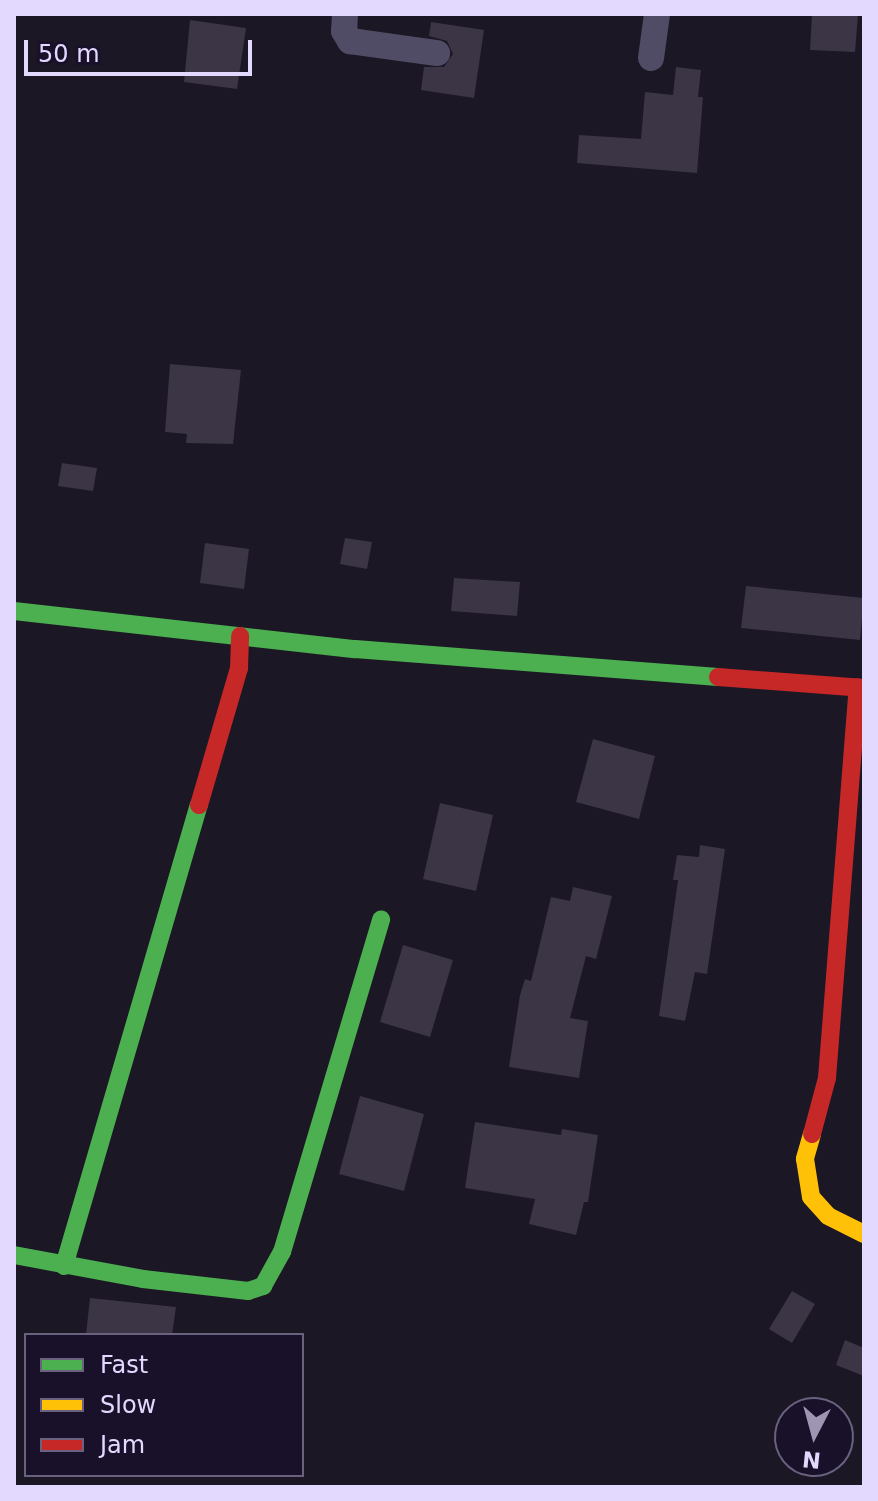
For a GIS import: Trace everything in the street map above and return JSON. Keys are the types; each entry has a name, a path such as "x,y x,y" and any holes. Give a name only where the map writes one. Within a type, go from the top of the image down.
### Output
{"street":[{"path":"345,14 344,31 350,41 437,53"},
{"path":"651,58 657,14"},
{"path":"14,611 355,649 861,688 827,1078 805,1159 811,1197 828,1216 864,1234"},
{"path":"64,1266 239,668 240,636"},
{"path":"14,1255 64,1266 248,1291 263,1286 282,1252 381,919"}],"building":[{"path":"812,14 858,14 855,52 810,50"},
{"path":"190,20 246,28 237,89 184,82"},
{"path":"431,22 484,30 474,98 421,90 424,67 444,67 453,54 447,41 429,36"},
{"path":"676,67 701,70 698,97 703,97 697,173 577,163 579,135 641,139 645,92 673,95"},
{"path":"170,364 241,370 233,444 186,443 187,434 165,432"},
{"path":"62,463 97,468 93,491 58,486"},
{"path":"345,538 372,542 367,569 340,564"},
{"path":"205,543 249,549 244,589 200,583"},
{"path":"454,578 520,582 517,616 451,611"},
{"path":"746,586 864,598 860,640 741,628"},
{"path":"593,739 655,756 639,819 576,802"},
{"path":"440,803 493,815 476,891 423,879"},
{"path":"700,845 725,849 707,974 695,972 685,1021 659,1016 678,880 673,880 677,855 699,857"},
{"path":"573,887 612,896 596,959 586,956 570,1018 588,1021 579,1078 509,1067 520,995 525,979 531,981 551,897 570,901"},
{"path":"403,945 453,960 430,1037 380,1022"},
{"path":"360,1096 424,1114 404,1191 339,1174"},
{"path":"475,1122 561,1135 562,1129 598,1135 588,1202 584,1202 576,1235 529,1224 535,1199 465,1188"},
{"path":"792,1291 815,1304 792,1343 769,1329"},
{"path":"90,1298 176,1307 172,1333 86,1333"},
{"path":"845,1340 864,1348 864,1376 836,1365"}],"traffic: fast":[{"path":"14,611 355,649 718,677"},
{"path":"64,1266 199,805"},
{"path":"14,1255 143,1279 248,1291 263,1286 282,1252 381,919"}],"traffic: slow":[{"path":"812,1134 805,1159 811,1197 828,1216 864,1234"}],"traffic: jam":[{"path":"199,805 239,668 240,636"},
{"path":"718,677 864,688"},
{"path":"812,1134 827,1078 858,687"}]}
